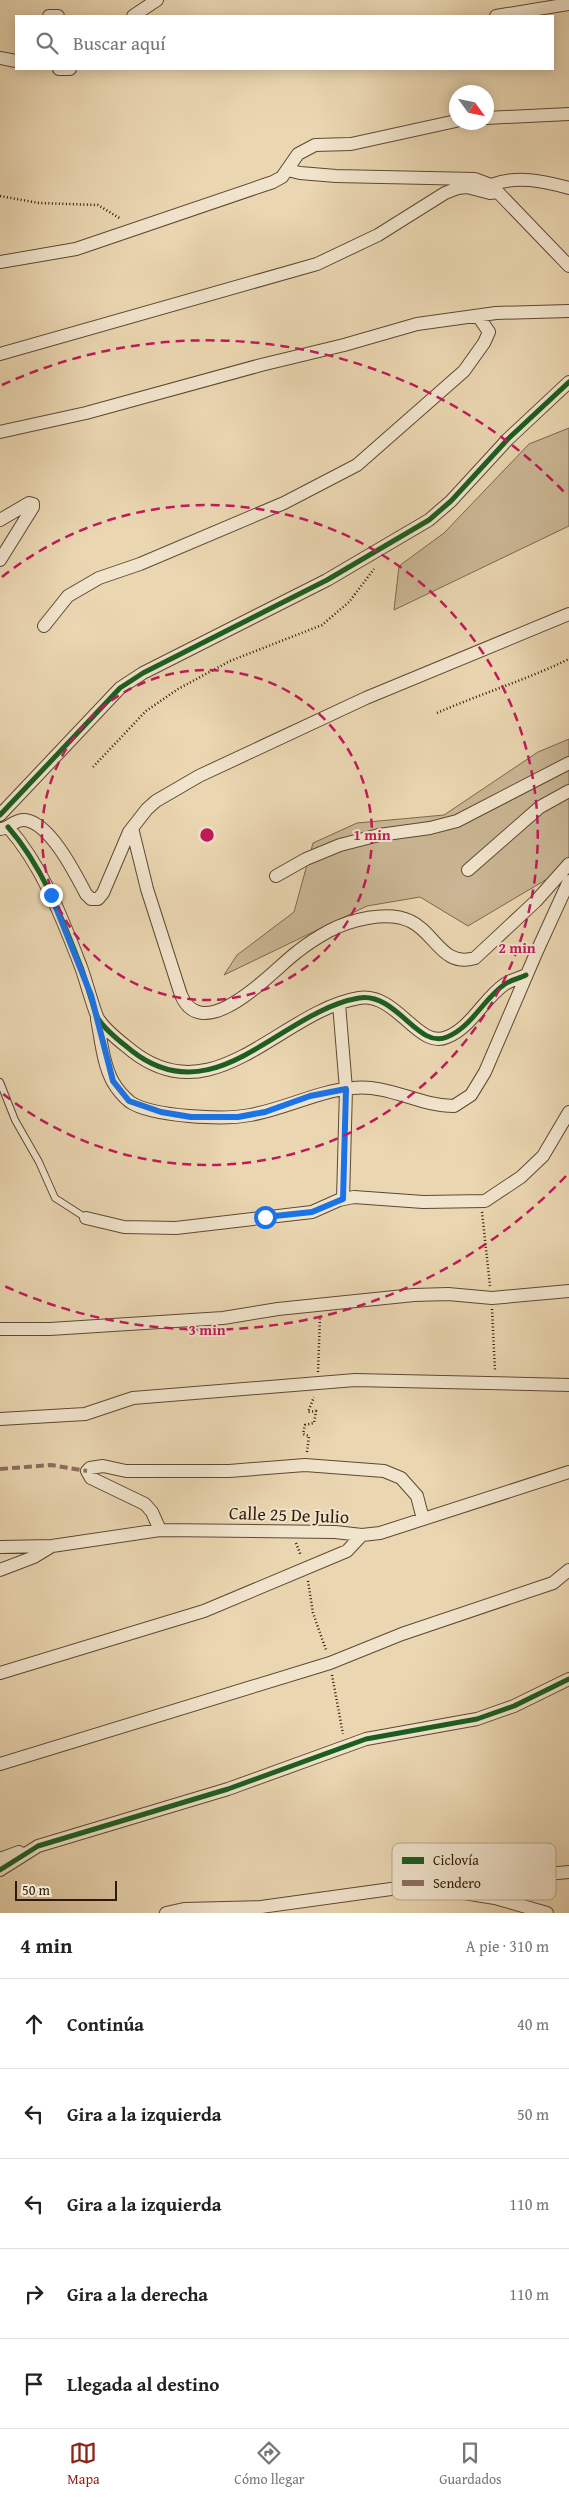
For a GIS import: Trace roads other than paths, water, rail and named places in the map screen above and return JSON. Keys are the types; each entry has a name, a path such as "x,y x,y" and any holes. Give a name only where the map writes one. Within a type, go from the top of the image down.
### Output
{"street":[{"path":"134,15 157,0"},
{"path":"502,15 569,4"},
{"path":"0,58 15,61"},
{"path":"494,118 569,114"},
{"path":"0,262 76,249 273,182 282,177 298,154 315,144 351,144 449,123"},
{"path":"288,170 336,176 474,179 494,188 569,266"},
{"path":"0,354 317,264 378,235 445,193 458,188 468,187 490,193 501,181 519,179 548,182 569,188"},
{"path":"0,432 86,413 261,364 344,345 417,324 478,316 569,311"},
{"path":"44,626 68,596 99,578 140,564 275,507 357,465 464,371 489,332 478,316"},
{"path":"0,815 120,688 143,673 326,580 429,520 451,501 508,439 569,382"},
{"path":"0,520 29,503 33,504 33,507 0,560"},
{"path":"569,614 366,698 199,776 156,801 132,828 103,893 94,900 86,894 60,850 38,827 23,820 4,828 25,847 51,895 81,966 113,1081 129,1101 144,1108 191,1117 238,1117 271,1110 310,1096 346,1089 376,1088 443,1106 454,1106 464,1102 478,1086 485,1072 526,975 569,882"},
{"path":"276,876 306,859 340,845 379,835 436,827 457,821 569,763"},
{"path":"468,870 540,807 569,791"},
{"path":"132,828 147,889 181,995 191,1009 202,1013 221,1010 238,1001 313,940 330,930 354,921 396,917 411,921 449,955 464,961 474,958 536,902 569,864"},
{"path":"97,1019 124,1044 155,1066 166,1070 186,1072 231,1063 325,1009 360,998 375,998 386,1002 419,1032 435,1039 446,1038 459,1031 506,984 526,975"},
{"path":"339,1004 346,1089 343,1199"},
{"path":"86,1218 124,1227 176,1228 312,1212 343,1199 354,1197 423,1202 485,1201 520,1177 543,1156 569,1112"},
{"path":"0,1329 50,1329 224,1318 278,1309 414,1295 448,1294 492,1298 569,1291"},
{"path":"0,1420 85,1414 133,1398 346,1381 569,1385"},
{"path":"160,1530 152,1512 145,1504 91,1478 87,1472 90,1468 103,1466 126,1471 229,1471 304,1466 384,1471 401,1478 417,1496 423,1519"},
{"name":"Calle 25 De Julio","path":"0,1547 52,1546 160,1530 335,1532 362,1535 393,1530 569,1472"},
{"path":"0,1673 204,1611 306,1570 347,1551 362,1535"},
{"path":"0,1570 34,1557 52,1546"},
{"path":"0,1764 330,1663 402,1634 553,1582 569,1570"},
{"path":"0,1859 228,1789 366,1739 477,1719 514,1706 569,1679"},
{"path":"0,1870 38,1846"},
{"path":"556,1873 569,1872"},
{"path":"166,1913 184,1909 261,1907 392,1889"},
{"path":"502,1900 547,1913"}],"lane":[{"path":"0,1082 15,1120 39,1162 55,1198 86,1218"}]}
